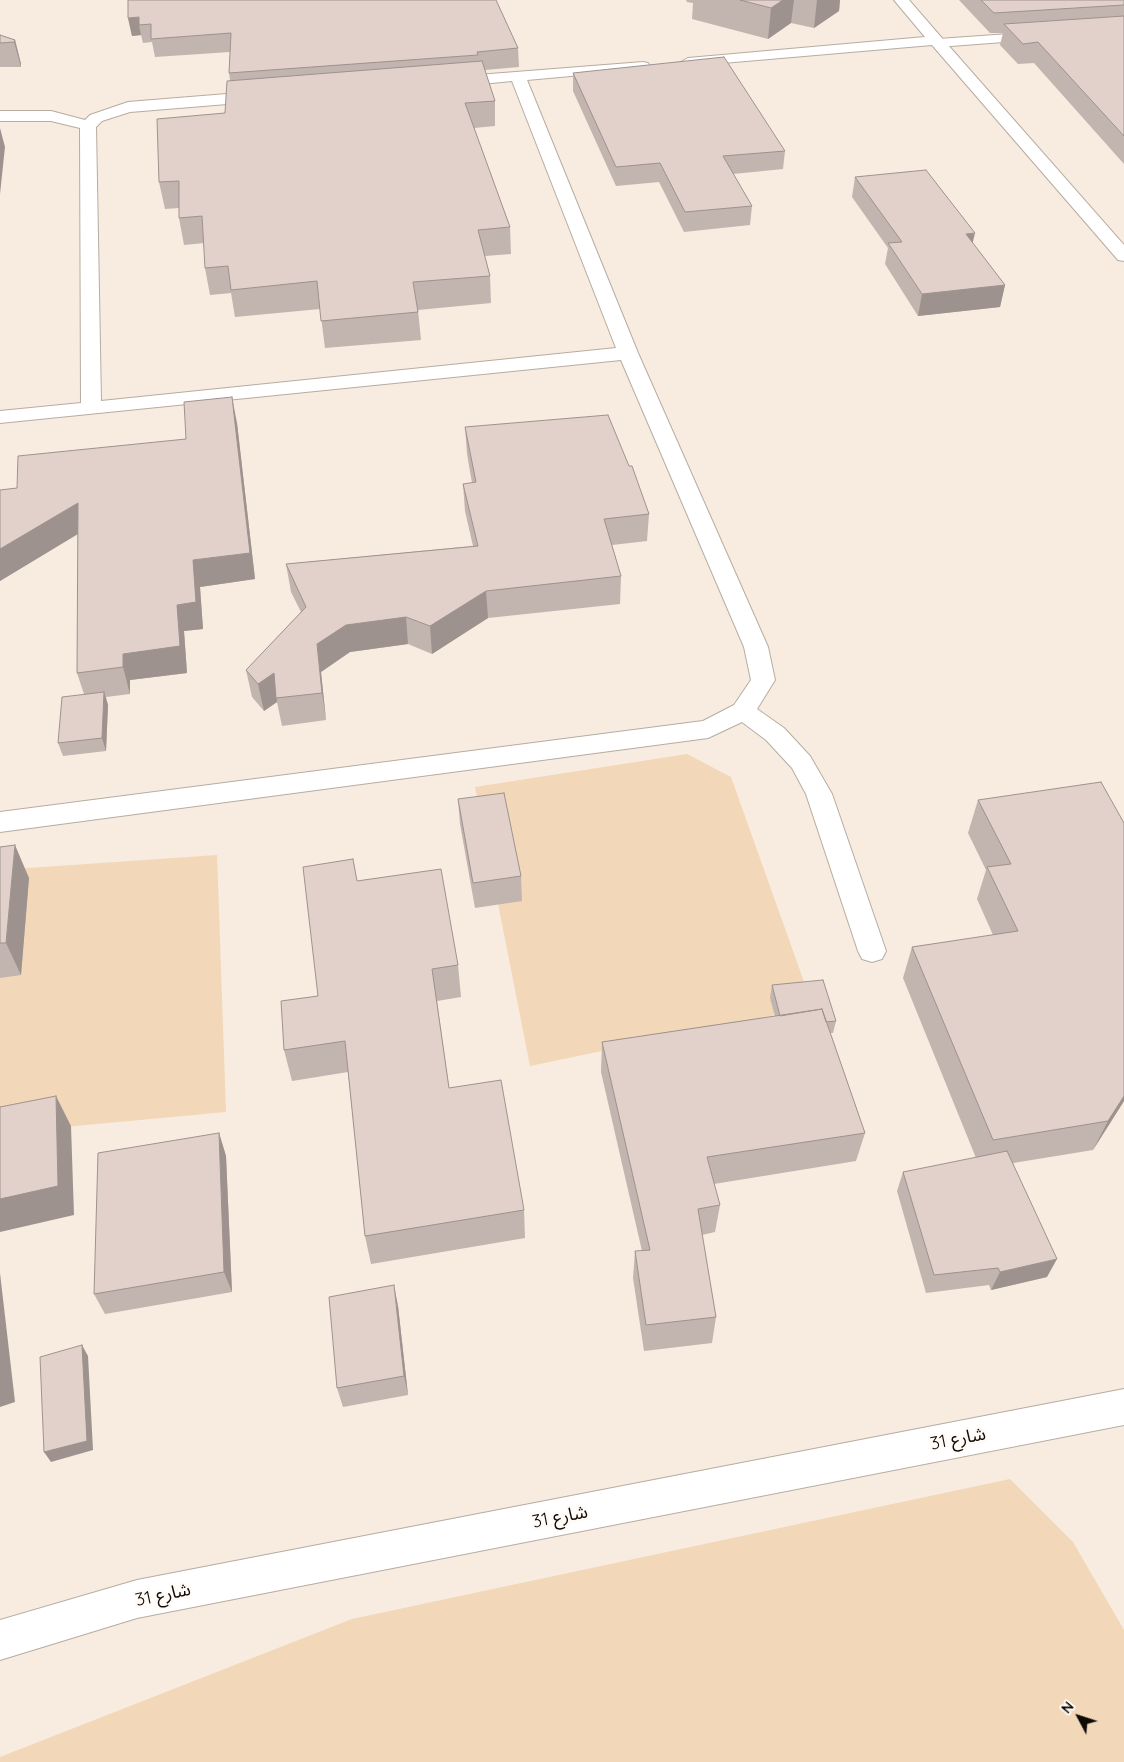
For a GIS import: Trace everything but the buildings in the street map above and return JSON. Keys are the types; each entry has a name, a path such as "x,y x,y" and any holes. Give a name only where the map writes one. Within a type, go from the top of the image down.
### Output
{"street":[{"path":"901,0 1124,256"},
{"path":"677,63 937,42 1056,35"},
{"path":"440,83 657,65"},
{"path":"0,822 708,729 743,712 763,680 756,647 628,353 518,77"},
{"path":"91,408 88,126 96,118 110,111 128,107 284,95"},
{"path":"0,116 51,116 72,120 88,126"},
{"path":"0,417 628,353"},
{"path":"743,712 775,734 801,762 819,794 872,951"},
{"name":"شارع 31","path":"0,1640 137,1599 1124,1407"}],"shaded area":[{"path":"687,754 731,777 813,1007 530,1066 475,787"},
{"path":"217,855 226,1112 0,1133 0,870"},
{"path":"1010,1479 1073,1542 1124,1630 1124,1762 0,1762 0,1757 352,1619"}]}
